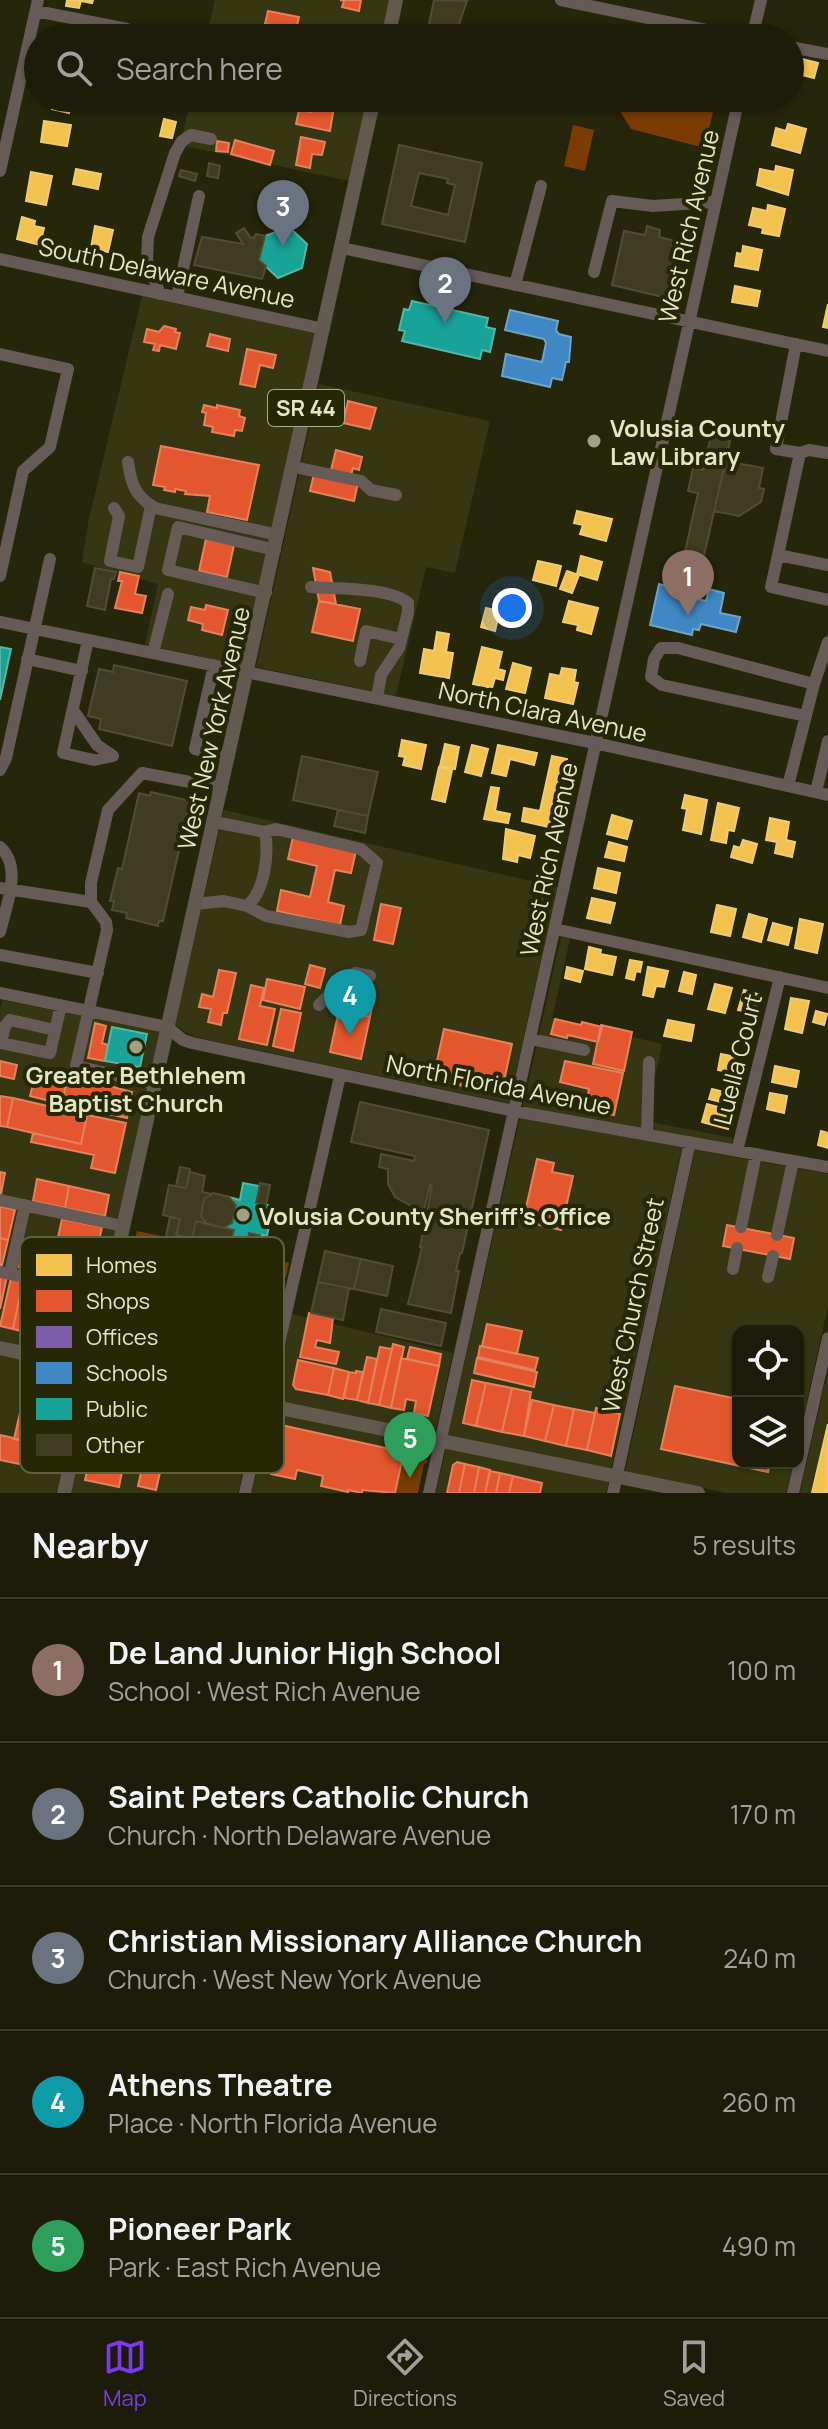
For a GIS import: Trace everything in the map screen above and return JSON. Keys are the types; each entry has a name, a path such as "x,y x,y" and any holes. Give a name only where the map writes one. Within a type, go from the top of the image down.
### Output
{"main road":[{"path":"391,24 396,0"},
{"name":"West New York Avenue","path":"121,1237 371,112"},
{"path":"0,1348 20,1352"},
{"path":"284,1409 617,1476 654,1489 698,1493"},
{"name":"SR 44","path":"64,1493 68,1473"}],"street":[{"path":"561,0 677,24"},
{"path":"755,24 761,0"},
{"path":"37,6 107,24"},
{"path":"804,50 828,54"},
{"path":"0,171 24,64"},
{"name":"West Rich Avenue","path":"429,1493 736,112"},
{"path":"160,294 147,261 148,237 175,153 182,141 191,135 211,139"},
{"path":"515,285 541,186"},
{"path":"177,297 199,196"},
{"path":"594,272 612,201 653,206 715,202"},
{"path":"342,248 828,351"},
{"name":"South Delaware Avenue","path":"0,259 324,329"},
{"path":"796,344 776,449 828,453"},
{"path":"0,354 68,369 50,447 23,471 0,576"},
{"path":"800,453 771,587 828,600"},
{"path":"128,462 131,484 151,506 277,542"},
{"path":"294,467 361,481 371,490 396,495"},
{"path":"114,508 119,516 110,561 138,567 151,506"},
{"path":"266,593 168,570 178,527 277,542"},
{"path":"778,555 828,565"},
{"path":"0,770 6,758 50,559"},
{"path":"311,587 378,592 408,603 401,639 394,657 381,675 377,698"},
{"path":"153,653 168,594"},
{"name":"North Clara Avenue","path":"0,622 595,743 822,793"},
{"path":"360,661 366,631 401,639"},
{"path":"73,710 97,745 113,756 94,760 63,753 88,640"},
{"path":"788,786 828,642"},
{"path":"806,716 662,685 651,677 652,666 661,648 678,648 814,684"},
{"path":"27,659 82,671"},
{"path":"214,665 195,749 229,756"},
{"path":"822,793 828,741"},
{"path":"155,1084 76,1066 107,926 91,902 91,883 108,810 142,773 222,788"},
{"path":"195,904 224,901 247,906 266,916 349,932 361,930 374,876 377,863 361,849 276,829 265,832 214,822"},
{"path":"247,906 257,898 268,848 265,832"},
{"path":"0,847 7,853 12,869 5,889 1,925"},
{"path":"5,889 91,902"},
{"path":"555,929 828,988"},
{"path":"0,955 98,973"},
{"path":"319,1005 335,989 347,988 355,973 370,976"},
{"name":"Luella Court","path":"737,1151 780,977"},
{"name":"North Florida Avenue","path":"0,993 167,1027 192,1043 340,1076 514,1111 828,1167"},
{"path":"55,1030 10,1020 0,1043 50,1053 61,1005"},
{"path":"531,1039 584,1050"},
{"path":"647,1135 649,1062"},
{"path":"284,1322 340,1076"},
{"name":"West Church Street","path":"613,1493 690,1142"},
{"path":"741,1227 756,1154"},
{"path":"777,1235 793,1161"},
{"path":"0,1200 123,1226"},
{"path":"5,1272 25,1205"},
{"path":"733,1269 737,1248"},
{"path":"768,1277 773,1256"},
{"path":"793,1493 828,1338"},
{"path":"245,1493 250,1473"}],"shaded area":[{"path":"215,0 389,0 384,24 209,24"},
{"path":"188,112 365,112 349,181 180,145"},
{"path":"621,112 713,112 705,148 631,129"},
{"path":"573,125 594,130 585,171 564,166"},
{"path":"142,296 316,333 243,665 145,645 158,584 82,562 88,523"},
{"path":"319,384 490,421 455,573 426,567 396,696 256,667"},
{"path":"224,810 557,887 509,1103 194,1037 175,1025"},
{"path":"561,937 570,939 552,1018 662,1044 646,1121 733,1138 731,1144 523,1106"},
{"path":"2,1000 159,1031 114,1237 20,1237 20,1346 0,1342"},
{"path":"520,1118 682,1147 611,1469 448,1436"},
{"path":"695,1150 828,1174 828,1306 804,1413 804,1325 732,1325 732,1469 792,1469 786,1493 727,1493 625,1472"},
{"path":"137,1231 166,1237 136,1237"},
{"path":"284,1262 289,1263 284,1277"},
{"path":"292,1314 453,1353 435,1434 284,1403 284,1351"},
{"path":"0,1354 20,1358 20,1473 61,1473 56,1493 0,1493"},
{"path":"828,1369 828,1493 800,1493"},
{"path":"284,1416 432,1446 431,1453 416,1444 402,1443 390,1493 252,1493 256,1473 284,1473"},
{"path":"406,1447 424,1454 428,1462 424,1464 418,1493 396,1493"},
{"path":"446,1448 609,1481 606,1493 436,1493"},
{"path":"76,1473 243,1473 238,1493 71,1493"}],"building: Homes":[{"path":"67,0 93,0 92,3 81,1 79,8 66,6"},
{"path":"804,60 818,63 814,78 804,76"},
{"path":"164,119 176,122 172,138 160,136"},
{"path":"44,121 71,125 67,146 41,142"},
{"path":"788,124 806,129 800,153 772,145 776,128 786,131"},
{"path":"776,166 793,170 788,195 757,185 760,169 775,172"},
{"path":"76,169 101,174 98,189 73,184"},
{"path":"31,172 52,176 46,205 26,201"},
{"path":"768,205 785,209 779,236 762,233 763,228 749,225 753,208 767,211"},
{"path":"22,217 35,221 34,226 44,228 40,245 17,239"},
{"path":"95,226 113,230 108,252 91,248"},
{"path":"743,246 762,250 758,270 735,266 737,253 742,254"},
{"path":"735,286 760,291 757,306 732,302"},
{"path":"828,304 828,328 823,327"},
{"path":"577,511 612,519 606,541 580,534 583,525 574,523"},
{"path":"581,556 602,562 597,580 577,574"},
{"path":"538,561 561,566 556,586 533,580"},
{"path":"567,571 579,575 572,593 560,589"},
{"path":"569,601 598,608 591,634 577,630 578,625 563,622"},
{"path":"486,608 500,611 495,631 481,627"},
{"path":"437,632 449,634 446,652 453,653 449,678 420,673 424,649 434,651"},
{"path":"482,647 502,652 498,669 505,671 503,680 495,678 492,688 473,684"},
{"path":"513,663 531,668 525,693 506,689"},
{"path":"562,668 576,670 574,682 578,683 573,704 545,698 550,674 560,676"},
{"path":"402,740 426,745 421,769 403,765 405,757 399,756"},
{"path":"445,744 459,747 455,769 440,766"},
{"path":"472,745 488,749 481,776 465,772"},
{"path":"498,745 537,753 534,765 510,759 506,776 492,773"},
{"path":"552,756 567,759 553,828 522,821 524,808 540,811"},
{"path":"439,767 452,770 445,802 432,799"},
{"path":"491,787 499,788 495,811 510,814 508,823 484,819"},
{"path":"685,795 707,800 701,834 683,830 687,809 682,808"},
{"path":"718,803 739,808 734,831 728,830 726,843 711,840"},
{"path":"612,815 632,821 627,839 607,834"},
{"path":"770,818 789,822 786,840 795,842 792,857 775,853 777,842 766,840"},
{"path":"506,829 535,836 530,858 518,855 517,862 503,859"},
{"path":"743,840 757,844 752,863 731,857 734,846 740,848"},
{"path":"609,842 627,847 624,861 605,857"},
{"path":"598,868 620,873 616,893 594,888"},
{"path":"592,898 615,903 610,923 587,918"},
{"path":"717,905 736,909 730,936 711,932"},
{"path":"749,914 767,919 761,942 743,937"},
{"path":"800,919 823,924 817,953 795,948"},
{"path":"773,923 792,928 788,945 768,940"},
{"path":"589,947 601,950 600,954 616,957 612,975 585,969"},
{"path":"630,960 642,962 634,980 626,978"},
{"path":"567,967 583,971 580,982 565,978"},
{"path":"648,967 668,971 664,987 656,986 653,997 643,995"},
{"path":"684,972 696,975 692,994 679,991"},
{"path":"715,984 732,988 725,1013 708,1009"},
{"path":"744,990 760,995 755,1014 738,1010"},
{"path":"791,998 809,1001 802,1033 785,1029"},
{"path":"816,1011 827,1014 824,1025 813,1022"},
{"path":"668,1020 694,1025 691,1041 664,1036"},
{"path":"721,1054 741,1058 738,1074 718,1070"},
{"path":"775,1066 799,1071 796,1087 772,1082"},
{"path":"712,1089 736,1095 733,1105 709,1099"},
{"path":"770,1093 787,1096 784,1113 767,1109"},
{"path":"707,1104 732,1111 728,1129 702,1122"},
{"path":"821,1131 828,1133 828,1148 818,1145"},
{"path":"828,1424 828,1493 825,1493 826,1490 812,1493"}],"building: Shops":[{"path":"340,0 361,0 359,11 342,7 344,1"},
{"path":"268,11 299,17 297,24 265,24"},
{"path":"299,112 333,112 330,131 296,124"},
{"path":"301,137 325,142 322,155 312,154 310,168 296,165"},
{"path":"235,140 274,151 270,165 231,154"},
{"path":"217,141 229,143 228,152 216,151"},
{"path":"164,326 180,333 176,349 160,345 159,351 153,350 155,344 144,342 147,329 159,332"},
{"path":"210,334 230,339 228,351 207,346"},
{"path":"247,349 276,355 273,368 260,365 255,387 240,384"},
{"path":"348,401 376,408 370,429 343,423"},
{"path":"204,405 240,410 239,416 245,418 242,431 235,430 234,436 212,432 213,427 204,425"},
{"path":"161,446 259,465 247,520 207,512 210,496 185,494 186,491 175,489 175,492 164,490 165,487 153,485"},
{"path":"336,450 362,457 359,470 353,468 351,475 331,470"},
{"path":"314,474 358,483 354,501 310,491"},
{"path":"206,539 234,545 227,577 199,571"},
{"path":"313,568 330,572 336,604 319,601"},
{"path":"120,572 139,576 135,594 146,596 142,613 115,608 122,581 118,581"},
{"path":"319,601 360,609 353,641 312,632"},
{"path":"206,605 228,610 222,635 202,630 203,624 188,620 191,607 205,610"},
{"path":"293,837 356,851 351,873 335,870 328,902 344,906 340,925 277,911 281,890 310,897 317,866 288,859"},
{"path":"381,904 401,908 393,944 374,940"},
{"path":"310,965 325,969 320,988 305,984"},
{"path":"219,970 236,973 227,1013 223,1013 221,1025 208,1022 211,1009 199,1007 202,994 213,997"},
{"path":"267,979 305,987 300,1009 263,1000"},
{"path":"251,985 264,988 260,1006 275,1009 267,1045 239,1039"},
{"path":"342,995 373,1003 370,1017 339,1010"},
{"path":"281,1009 301,1013 293,1051 273,1046"},
{"path":"339,1010 370,1017 361,1059 330,1052"},
{"path":"555,1019 602,1027 598,1042 551,1034"},
{"path":"95,1023 106,1026 102,1043 108,1045 105,1061 88,1058"},
{"path":"601,1025 632,1032 624,1071 593,1064"},
{"path":"444,1029 512,1044 501,1095 433,1079"},
{"path":"0,1061 17,1065 14,1079 0,1076"},
{"path":"565,1061 623,1073 614,1115 585,1109 589,1089 560,1082"},
{"path":"37,1068 68,1075 62,1104 30,1096"},
{"path":"68,1075 132,1092 127,1118 62,1104"},
{"path":"0,1096 13,1098 7,1127 0,1126"},
{"path":"13,1098 87,1115 81,1144 7,1127"},
{"path":"87,1115 126,1123 115,1173 91,1168 94,1155 31,1142 33,1133 81,1144"},
{"path":"537,1159 554,1163 552,1172 573,1176 561,1230 523,1221"},
{"path":"0,1172 5,1173 1,1194 0,1194"},
{"path":"37,1179 69,1186 65,1208 33,1201"},
{"path":"69,1186 109,1195 105,1216 65,1208"},
{"path":"0,1206 15,1210 8,1240 0,1238"},
{"path":"62,1219 102,1227 100,1237 58,1237"},
{"path":"727,1225 794,1238 790,1259 723,1246"},
{"path":"0,1238 8,1240 2,1265 0,1265"},
{"path":"0,1275 7,1276 0,1309"},
{"path":"11,1278 20,1280 13,1329 0,1326"},
{"path":"20,1295 20,1331 13,1329"},
{"path":"309,1313 333,1318 330,1343 317,1340 315,1347 339,1352 336,1364 300,1357"},
{"path":"487,1324 522,1331 517,1354 482,1346"},
{"path":"393,1344 404,1347 391,1408 379,1405"},
{"path":"480,1346 538,1358 535,1370 478,1357"},
{"path":"380,1347 392,1349 379,1405 368,1403"},
{"path":"410,1347 441,1354 439,1366 407,1359"},
{"path":"367,1357 377,1359 368,1403 357,1400"},
{"path":"401,1358 439,1366 428,1416 414,1413 416,1401 406,1399 404,1410 391,1408"},
{"path":"477,1358 537,1372 534,1387 474,1373"},
{"path":"298,1360 334,1368 328,1395 296,1389 293,1385"},
{"path":"334,1368 349,1372 343,1399 328,1395"},
{"path":"349,1372 363,1372 357,1400 344,1398"},
{"path":"472,1380 486,1383 476,1426 463,1423"},
{"path":"486,1383 512,1388 502,1432 476,1426"},
{"path":"675,1386 732,1398 732,1464 661,1449"},
{"path":"512,1388 531,1392 524,1436 502,1432"},
{"path":"532,1400 554,1405 545,1441 524,1436"},
{"path":"554,1405 574,1409 566,1446 545,1441"},
{"path":"596,1408 620,1414 611,1456 587,1450"},
{"path":"574,1409 595,1413 587,1450 566,1446"},
{"path":"20,1413 20,1440 14,1439"},
{"path":"284,1426 404,1452 395,1493 348,1492 321,1486 323,1476 297,1470 295,1479 271,1474 284,1473"},
{"path":"0,1435 20,1440 20,1464 0,1460"},
{"path":"457,1462 465,1464 459,1493 447,1493 453,1465"},
{"path":"465,1464 479,1467 474,1493 459,1493"},
{"path":"479,1467 490,1470 485,1493 474,1493"},
{"path":"490,1471 500,1473 496,1493 485,1493"},
{"path":"87,1473 122,1473 119,1487 85,1480"},
{"path":"141,1473 160,1473 156,1490 138,1486"},
{"path":"500,1473 513,1476 509,1493 496,1493"},
{"path":"513,1476 542,1483 540,1493 509,1493"}],"building: Schools":[{"path":"510,310 558,321 556,330 559,334 571,337 569,362 566,362 562,380 552,378 550,387 502,376 506,354 542,362 546,343 544,339 505,330"},
{"path":"659,584 678,589 676,594 706,601 709,589 724,593 720,613 740,617 736,632 701,624 699,630 693,629 692,635 650,625"}],"building: Public":[{"path":"289,227 307,244 302,268 278,278 259,260 265,236"},
{"path":"412,301 488,318 486,327 495,329 490,352 482,350 480,359 402,341 405,331 399,330 404,309 409,310"},
{"path":"0,647 11,649 0,700"},
{"path":"112,1027 147,1034 140,1067 105,1061"},
{"path":"243,1183 259,1186 256,1203 273,1206 267,1236 249,1233 248,1237 232,1237 234,1230 223,1228 232,1223 236,1205 229,1197 240,1200"}],"building: Other":[{"path":"434,0 467,1 459,24 429,24"},
{"path":"399,145 482,163 465,242 382,224","holes":["419,173 448,179 447,183 455,185 448,215 411,206"]},
{"path":"209,163 220,166 218,178 207,176"},
{"path":"181,170 197,174 195,181 179,176"},
{"path":"647,226 660,230 659,237 680,242 667,298 612,285 624,231 645,235"},
{"path":"244,228 250,237 254,238 256,234 265,236 259,260 266,266 262,279 194,265 202,237 243,244 236,233"},
{"path":"711,436 730,441 701,569 707,570 702,593 677,588 698,493 688,491 693,468 703,470"},
{"path":"726,461 763,468 759,488 764,489 761,502 739,516 714,511"},
{"path":"95,568 116,572 114,579 111,579 105,610 87,606"},
{"path":"114,665 187,681 172,746 99,729 101,719 88,716 99,669 113,672"},
{"path":"302,756 378,772 368,816 293,800"},
{"path":"151,792 190,801 163,921 159,921 158,926 126,918 127,913 112,910 114,901 110,901 118,868 122,869 139,793 150,796"},
{"path":"338,810 368,816 365,833 334,826"},
{"path":"360,1102 489,1130 456,1271 459,1271 451,1313 408,1304 432,1186 422,1218 409,1215 411,1206 395,1197 388,1184 388,1169 379,1167 381,1154 414,1161 415,1156 351,1142"},
{"path":"180,1167 190,1169 186,1188 176,1186"},
{"path":"190,1172 205,1176 202,1192 212,1194 204,1199 201,1216 207,1224 196,1221 192,1237 176,1235 180,1219 163,1215 169,1185 186,1188"},
{"path":"260,1183 270,1185 266,1205 256,1203"},
{"path":"213,1193 229,1197 236,1205 232,1223 223,1228 207,1224 201,1216 204,1199"},
{"path":"170,1217 180,1219 176,1237 166,1236"},
{"path":"196,1221 234,1230 232,1237 192,1237"},
{"path":"325,1251 361,1259 354,1289 318,1282"},
{"path":"361,1259 393,1266 387,1296 354,1289"},
{"path":"318,1282 349,1288 343,1320 311,1313"},
{"path":"381,1309 446,1323 441,1346 376,1332"}],"place":[{"name":"Christian Missionary Alliance Church","path":"283,246"},
{"name":"Saint Peters Catholic Church","path":"445,323"},
{"name":"Volusia County Law Library","path":"594,441"},
{"name":"De Land Junior High School","path":"688,616"},
{"name":"Athens Theatre","path":"350,1035"},
{"name":"Greater Bethlehem Baptist Church","path":"136,1047"},
{"name":"Volusia County Sheriff's Office","path":"243,1215"},
{"name":"Pioneer Park","path":"410,1478"}]}
